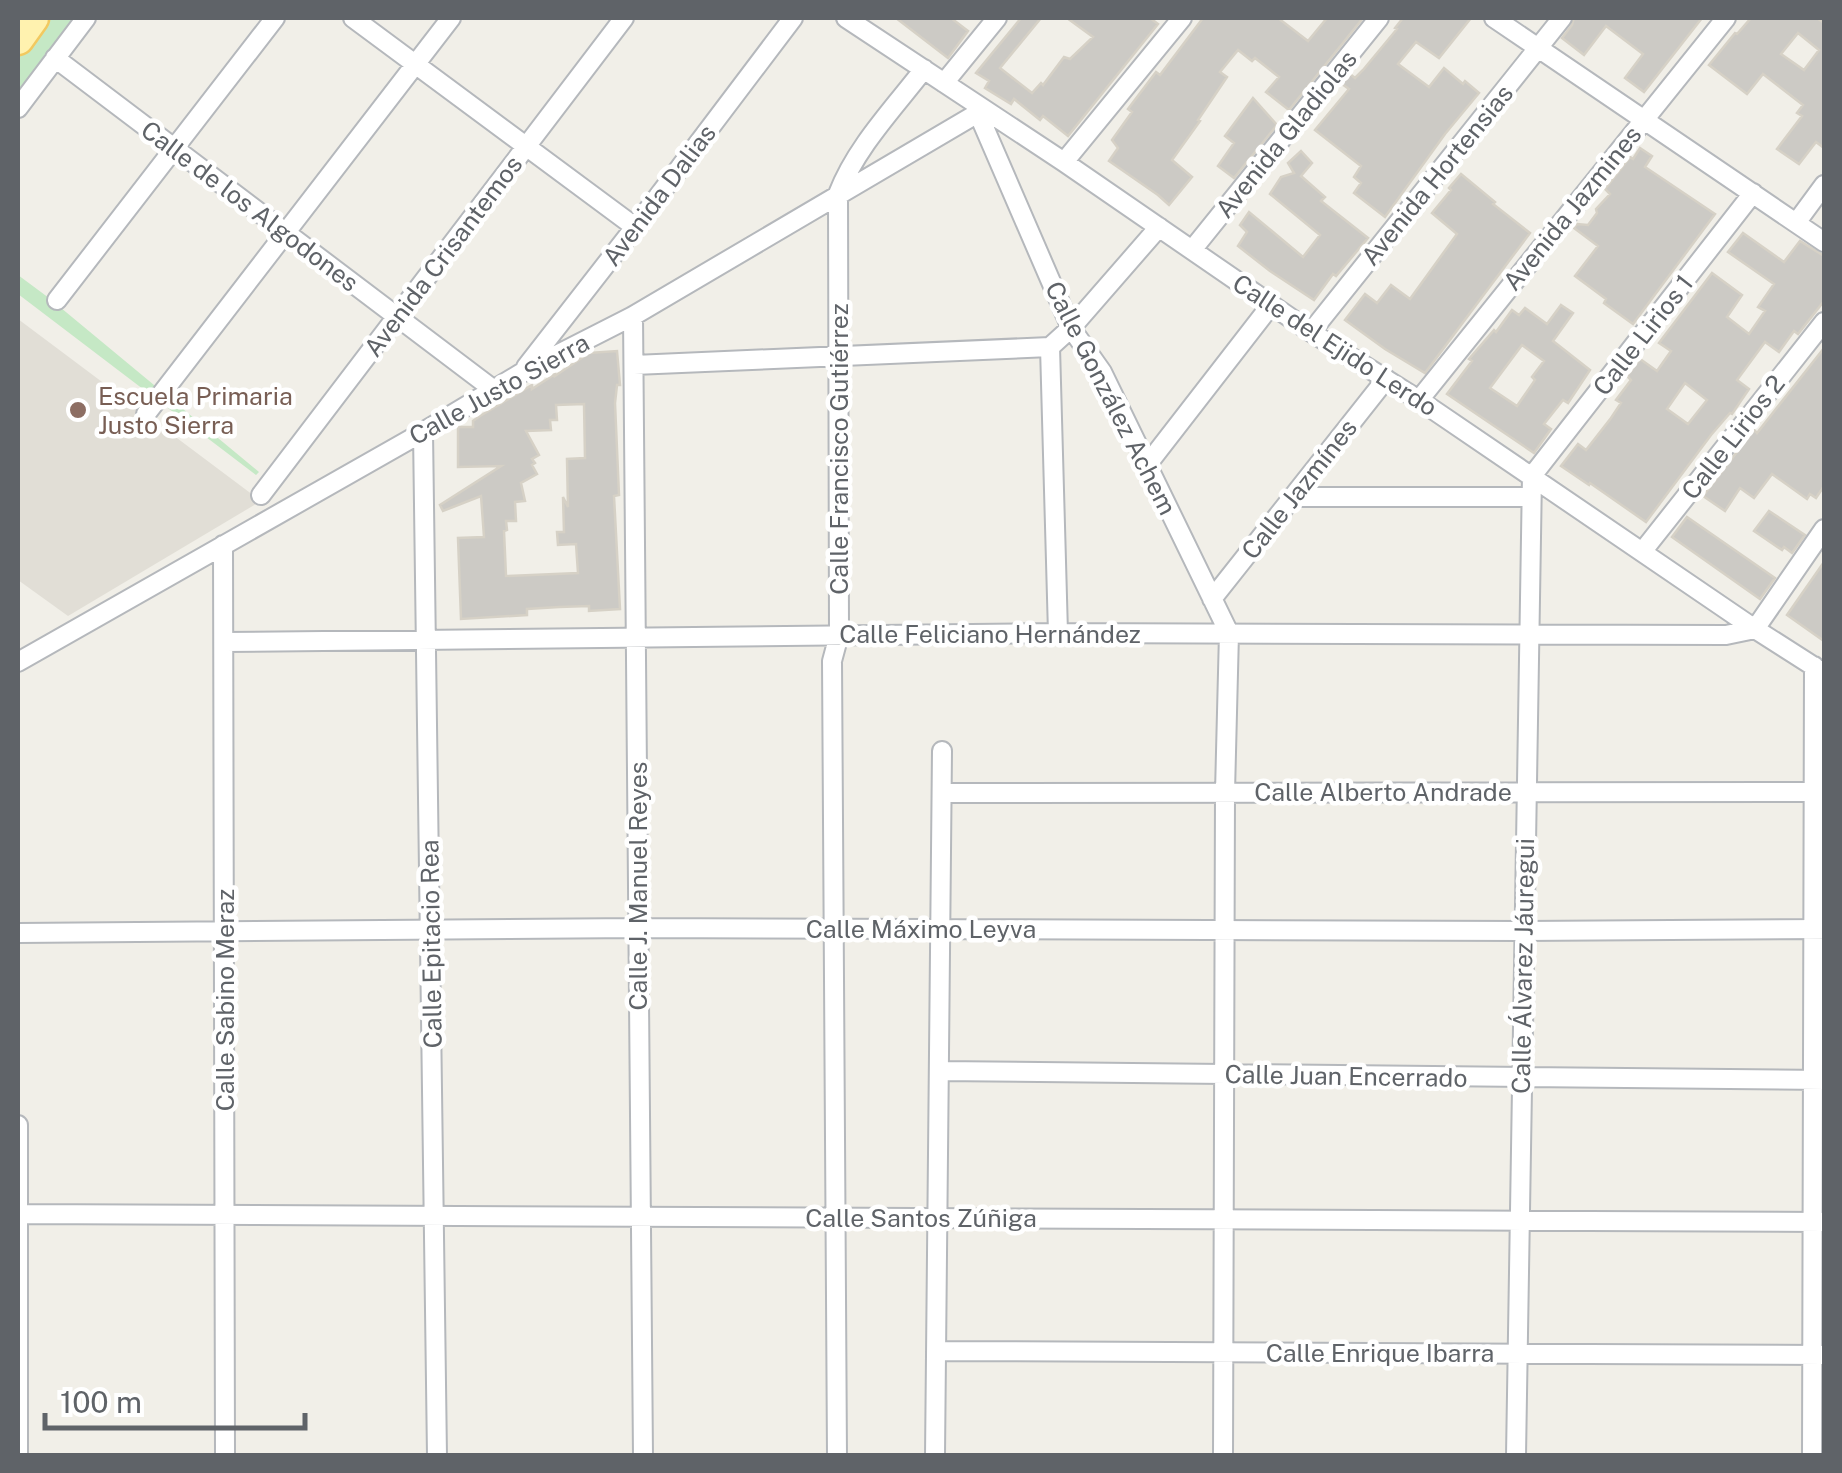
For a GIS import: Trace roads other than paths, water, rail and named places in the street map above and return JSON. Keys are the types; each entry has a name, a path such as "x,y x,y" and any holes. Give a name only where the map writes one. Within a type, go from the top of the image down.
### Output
{"main road":[{"path":"18,39 34,18"}],"street":[{"path":"18,108 86,18"},
{"path":"57,300 275,18"},
{"path":"353,18 636,227"},
{"path":"146,414 451,18"},
{"name":"Avenida Crisantemos","path":"261,495 624,18"},
{"name":"Avenida Dalias","path":"522,372 793,18"},
{"name":"Calle del Ejido Lerdo","path":"846,18 1820,669"},
{"path":"944,83 997,18"},
{"path":"1064,162 1182,18"},
{"name":"Avenida Gladiolas","path":"1192,250 1379,18"},
{"path":"1494,18 1824,242"},
{"name":"Avenida Hortensias","path":"1312,332 1562,18"},
{"name":"Avenida Jazmines","path":"1420,400 1726,18"},
{"name":"Calle de los Algodones","path":"55,58 494,390"},
{"name":"Calle Francisco Gutiérrez","path":"838,1456 832,661 839,635 838,194 846,174 872,136 924,69"},
{"name":"Calle Justo Sierra","path":"18,662 424,432 522,372 634,316 978,109"},
{"name":"Calle González Achem","path":"978,109 1071,328 1102,372 1228,633"},
{"path":"1796,222 1824,185"},
{"name":"Calle Lirios 1","path":"1532,476 1754,193"},
{"path":"634,364 1050,346 1071,328 1159,227"},
{"path":"1147,465 1271,304"},
{"name":"Calle J. Manuel Reyes","path":"634,316 644,1456"},
{"name":"Calle Lirios 2","path":"1642,552 1824,322"},
{"path":"1050,346 1058,632"},
{"name":"Calle Jazmínes","path":"1212,599 1386,378"},
{"name":"Calle Epitacio Rea","path":"424,432 437,1456"},
{"name":"Calle Álvarez Jáuregui","path":"1516,1456 1532,476"},
{"path":"1292,497 1530,497"},
{"path":"1755,629 1824,529"},
{"name":"Calle Sabino Meraz","path":"224,545 225,1456"},
{"name":"Calle Feliciano Hernández","path":"224,642 1058,632 1726,635 1755,629"},
{"path":"1223,1456 1228,633"},
{"path":"1812,1456 1819,1355 1820,669"},
{"path":"935,1456 942,752"},
{"name":"Calle Alberto Andrade","path":"942,793 1819,792"},
{"name":"Calle Máximo Leyva","path":"18,933 638,928 1819,929"},
{"name":"Calle Juan Encerrado","path":"939,1072 1819,1080"},
{"path":"18,1125 18,1456"},
{"name":"Calle Santos Zúñiga","path":"18,1214 1819,1222"},
{"name":"Calle Enrique Ibarra","path":"936,1351 1819,1355"}],"place":[{"name":"Escuela Primaria Justo Sierra","path":"78,410"}]}
